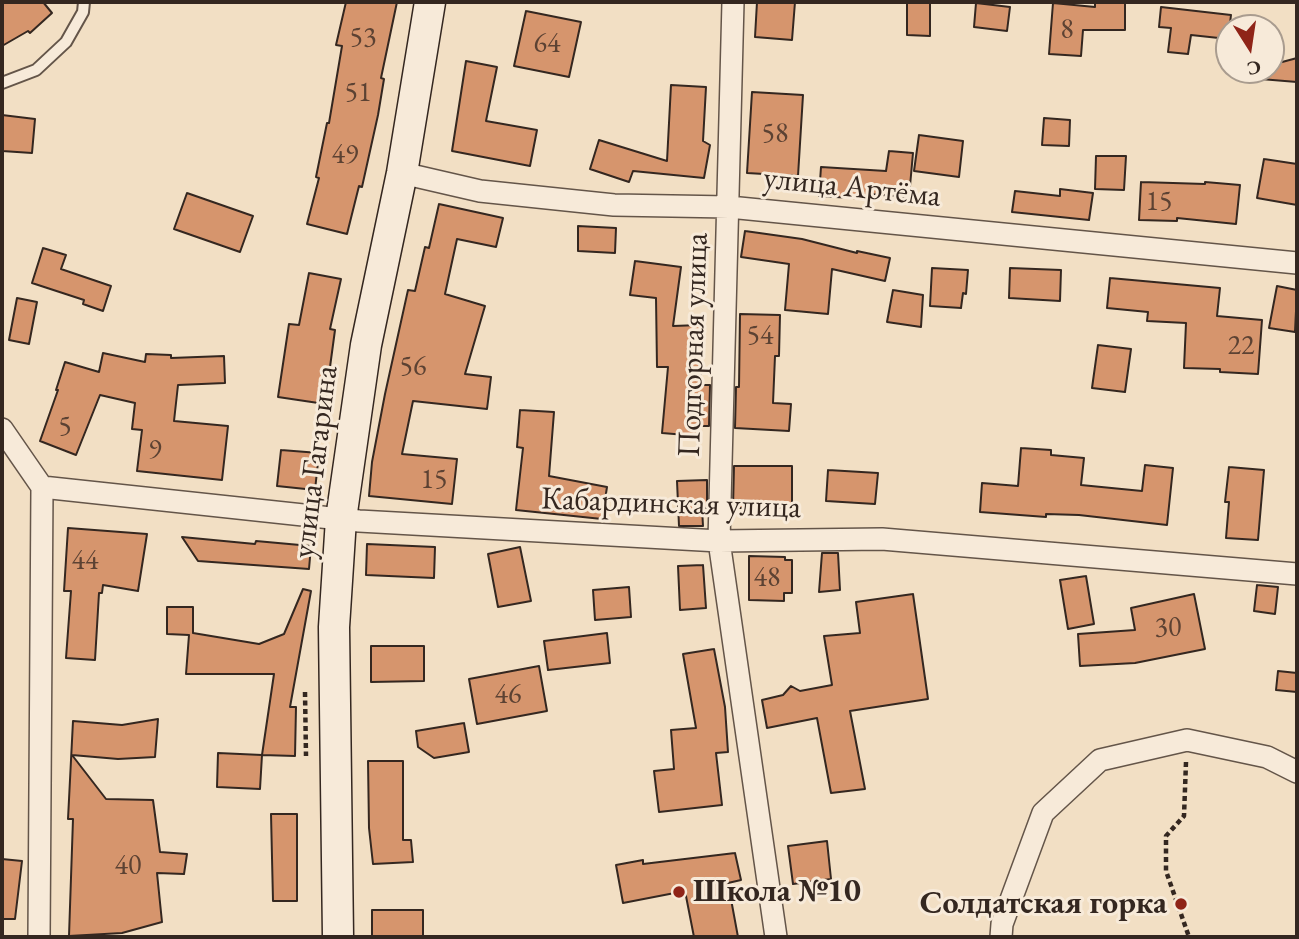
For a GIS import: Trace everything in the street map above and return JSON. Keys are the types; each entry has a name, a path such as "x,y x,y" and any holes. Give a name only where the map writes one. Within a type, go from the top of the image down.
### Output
{"street":[{"name":"улица Гагарина","path":"338,937 334,627 341,519 366,345 402,173 430,2"},
{"name":"Подгорная улица","path":"733,2 719,541 776,937"},
{"name":"улица Артёма","path":"402,173 494,193 614,205 729,207 1297,263"},
{"path":"2,429 42,486 39,937"},
{"name":"Кабардинская улица","path":"42,486 341,519 719,541 882,539 1297,574"},
{"path":"1001,937 1002,924 1042,813 1100,760 1187,740 1267,757 1297,772"}],"lane":[{"path":"2,83 36,69 66,42 83,12 84,2"}],"path":[{"path":"1187,740 1184,816 1166,836 1166,871 1189,937"}],"building":[{"path":"2,2 43,2 52,13 30,33 28,31 2,46"},
{"path":"346,2 397,2 381,78 384,79 378,115 362,187 359,186 347,234 307,224 329,123 342,46 336,45"},
{"path":"757,2 795,2 792,40 755,37"},
{"path":"907,2 930,2 930,36 907,35"},
{"path":"1095,2 1125,2 1125,30 1083,30 1081,56 1049,54 1053,3 1095,7"},
{"path":"976,3 1010,7 1007,31 974,27"},
{"path":"1161,7 1222,14 1215,14 1215,38 1191,35 1188,54 1168,52 1171,28 1159,27"},
{"path":"526,11 581,22 569,77 514,66"},
{"path":"1297,58 1297,82 1285,81 1285,61"},
{"path":"466,61 497,67 486,121 537,130 530,166 452,151"},
{"path":"671,85 706,87 703,141 710,145 704,178 633,171 629,182 590,169 599,140 667,161"},
{"path":"752,92 803,95 798,176 747,173"},
{"path":"2,115 35,119 32,153 2,151"},
{"path":"1044,118 1070,120 1069,146 1042,145"},
{"path":"919,135 963,141 959,177 914,171"},
{"path":"889,151 913,153 909,197 869,194 869,199 819,196 821,167 886,171"},
{"path":"1096,156 1126,156 1124,190 1095,189"},
{"path":"1264,159 1297,164 1297,205 1257,198"},
{"path":"1141,182 1240,185 1236,224 1177,218 1177,221 1139,220"},
{"path":"1060,189 1093,193 1089,220 1012,212 1015,191 1060,196"},
{"path":"187,193 253,216 240,252 174,229"},
{"path":"439,204 503,218 496,247 457,239 445,294 485,306 465,374 491,377 487,409 413,401 402,454 457,459 452,504 369,496 372,462 408,290 415,291"},
{"path":"578,226 616,228 615,253 578,251"},
{"path":"745,231 802,239 890,258 885,281 832,269 828,314 785,310 789,264 741,257"},
{"path":"43,248 66,255 61,269 111,286 103,311 83,304 84,300 32,283"},
{"path":"635,261 681,267 673,326 700,325 701,385 710,385 709,426 699,426 698,436 662,433 668,367 657,367 656,298 630,295"},
{"path":"932,268 968,270 966,294 963,293 961,308 930,306"},
{"path":"1010,268 1061,270 1060,301 1009,298"},
{"path":"309,273 341,279 330,329 335,330 325,404 278,397 289,324 299,325"},
{"path":"1110,278 1220,288 1217,316 1262,320 1258,374 1184,368 1186,323 1147,321 1148,312 1107,308"},
{"path":"1277,286 1297,290 1295,332 1269,328"},
{"path":"893,290 923,295 921,327 887,322"},
{"path":"17,298 37,302 29,344 9,340"},
{"path":"740,314 780,315 779,356 775,356 773,403 791,404 789,431 735,428 736,387 739,387"},
{"path":"1098,345 1131,349 1125,392 1092,388"},
{"path":"103,353 145,362 146,354 171,355 171,358 224,356 225,383 178,385 174,421 228,426 222,480 137,471 142,430 132,429 135,403 100,395 76,455 40,441 65,362 99,372"},
{"path":"520,410 554,412 549,476 607,487 602,519 516,510 523,448 517,447"},
{"path":"1021,448 1051,450 1051,455 1084,458 1081,485 1142,491 1145,465 1173,468 1167,525 1079,515 1046,514 1046,517 980,512 982,483 1018,486"},
{"path":"281,450 319,453 315,490 277,486"},
{"path":"734,466 792,466 792,508 733,508"},
{"path":"1229,467 1264,470 1258,540 1226,538 1229,502 1225,502"},
{"path":"828,470 878,473 875,504 826,501"},
{"path":"707,480 707,508 702,508 703,526 679,526 677,481"},
{"path":"68,528 147,534 138,591 103,585 102,593 99,593 95,660 66,658 71,591 64,591"},
{"path":"182,537 311,546 309,569 198,561"},
{"path":"367,544 435,547 434,578 366,575"},
{"path":"520,547 531,601 498,607 488,554"},
{"path":"822,553 838,553 840,590 819,592"},
{"path":"749,556 785,557 785,560 792,560 792,593 784,593 784,601 749,600"},
{"path":"703,565 706,608 680,610 678,566"},
{"path":"1086,576 1094,624 1068,629 1060,580"},
{"path":"1257,585 1278,587 1275,614 1254,611"},
{"path":"629,587 631,617 595,620 593,590"},
{"path":"303,589 311,591 290,707 296,707 295,756 262,755 274,674 186,674 189,635 167,634 167,607 193,607 193,633 259,644 284,634"},
{"path":"913,594 928,699 850,711 865,789 831,793 817,718 767,728 762,700 783,695 791,686 800,691 832,685 824,636 860,633 856,602"},
{"path":"1194,594 1205,649 1135,663 1080,666 1078,634 1135,630 1131,608"},
{"path":"607,633 610,663 548,670 544,641"},
{"path":"371,646 424,646 424,681 371,682"},
{"path":"714,649 725,707 728,752 716,753 722,805 659,812 654,771 674,769 671,730 696,728 683,654"},
{"path":"539,666 547,711 477,724 469,679"},
{"path":"1278,671 1297,673 1297,692 1276,690"},
{"path":"158,719 155,757 118,759 72,755 106,799 153,800 160,852 187,854 184,874 157,873 162,922 122,933 69,936 73,819 68,819 73,721 122,725"},
{"path":"464,723 469,752 434,758 418,747 416,731"},
{"path":"218,753 262,755 260,789 217,787"},
{"path":"368,761 403,761 403,840 411,840 413,862 373,864 369,828"},
{"path":"271,814 297,814 297,901 273,901"},
{"path":"827,841 831,879 793,884 788,846"},
{"path":"735,853 741,880 728,883 738,937 694,937 685,891 623,903 616,865 643,860 643,864"},
{"path":"2,859 22,861 15,919 2,919"},
{"path":"372,910 423,910 423,937 372,937"}],"place":[{"name":"Школа №10","path":"679,892"},
{"name":"Солдатская горка","path":"1181,904"}]}
